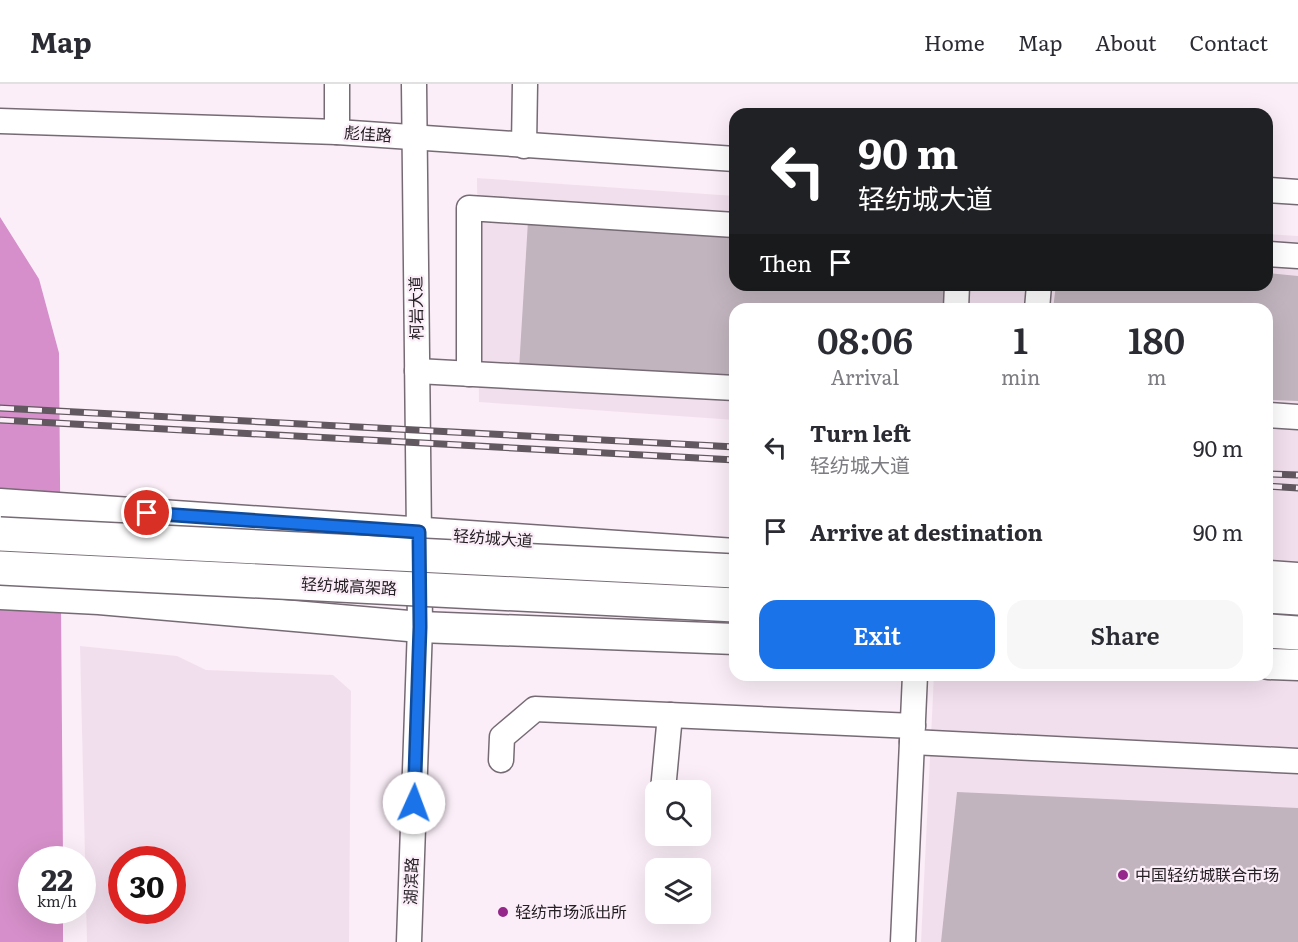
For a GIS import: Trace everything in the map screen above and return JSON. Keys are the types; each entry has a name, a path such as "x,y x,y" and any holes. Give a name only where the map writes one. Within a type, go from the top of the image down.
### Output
{"highway":[{"name":"轻纺城高架路","path":"0,534 729,571"},
{"name":"轻纺城高架路","path":"0,568 729,605"},
{"path":"1273,596 1298,598"},
{"path":"1273,631 1298,633"}],"main road":[{"name":"轻纺城大道","path":"0,504 729,554"},
{"path":"1273,576 1298,578"},
{"path":"0,594 99,599 420,627 729,639"},
{"path":"1273,664 1298,665"}],"street":[{"path":"337,84 337,132"},
{"name":"柯岩大道","path":"414,84 419,532"},
{"path":"524,146 525,84"},
{"name":"彪佳路","path":"0,121 337,132 729,159"},
{"path":"1273,190 1298,192"},
{"path":"469,374 469,208 729,225"},
{"path":"1273,254 1298,256"},
{"path":"417,371 729,387"},
{"path":"1273,416 1298,417"},
{"name":"湖滨路","path":"409,942 420,627 419,532"},
{"path":"903,942 915,681"},
{"path":"501,760 502,736 535,709 670,715 1298,761"},
{"path":"664,780 670,715"}],"shaded area":[{"path":"477,178 729,196 729,291 1273,291 1273,234 1298,236 1298,942 921,942 934,681 1273,681 1273,303 729,303 729,420 479,402"},
{"path":"0,217 39,279 59,353 63,846 18,846 18,924 63,924 63,942 0,942"},
{"path":"80,646 177,656 206,670 333,675 351,691 349,942 87,942 87,924 96,924 96,846 85,846"}],"building":[{"path":"528,221 729,232 729,291 950,291 948,303 729,303 729,381 519,369"},
{"path":"1273,274 1298,276 1298,401 1273,400 1273,303 1054,303 1055,291 1273,291"},
{"name":"中国轻纺城联合市场","path":"957,792 1298,808 1298,942 941,942"}],"railway":[{"path":"0,408 729,447"},
{"path":"0,420 729,460"},
{"path":"1273,474 1298,475"},
{"path":"1273,486 1298,488"}],"place":[{"name":"中国轻纺城联合市场","path":"1123,875"},
{"name":"轻纺市场派出所","path":"503,912"}],"route":[{"path":"147,513 419,532 420,627 414,803"}]}
